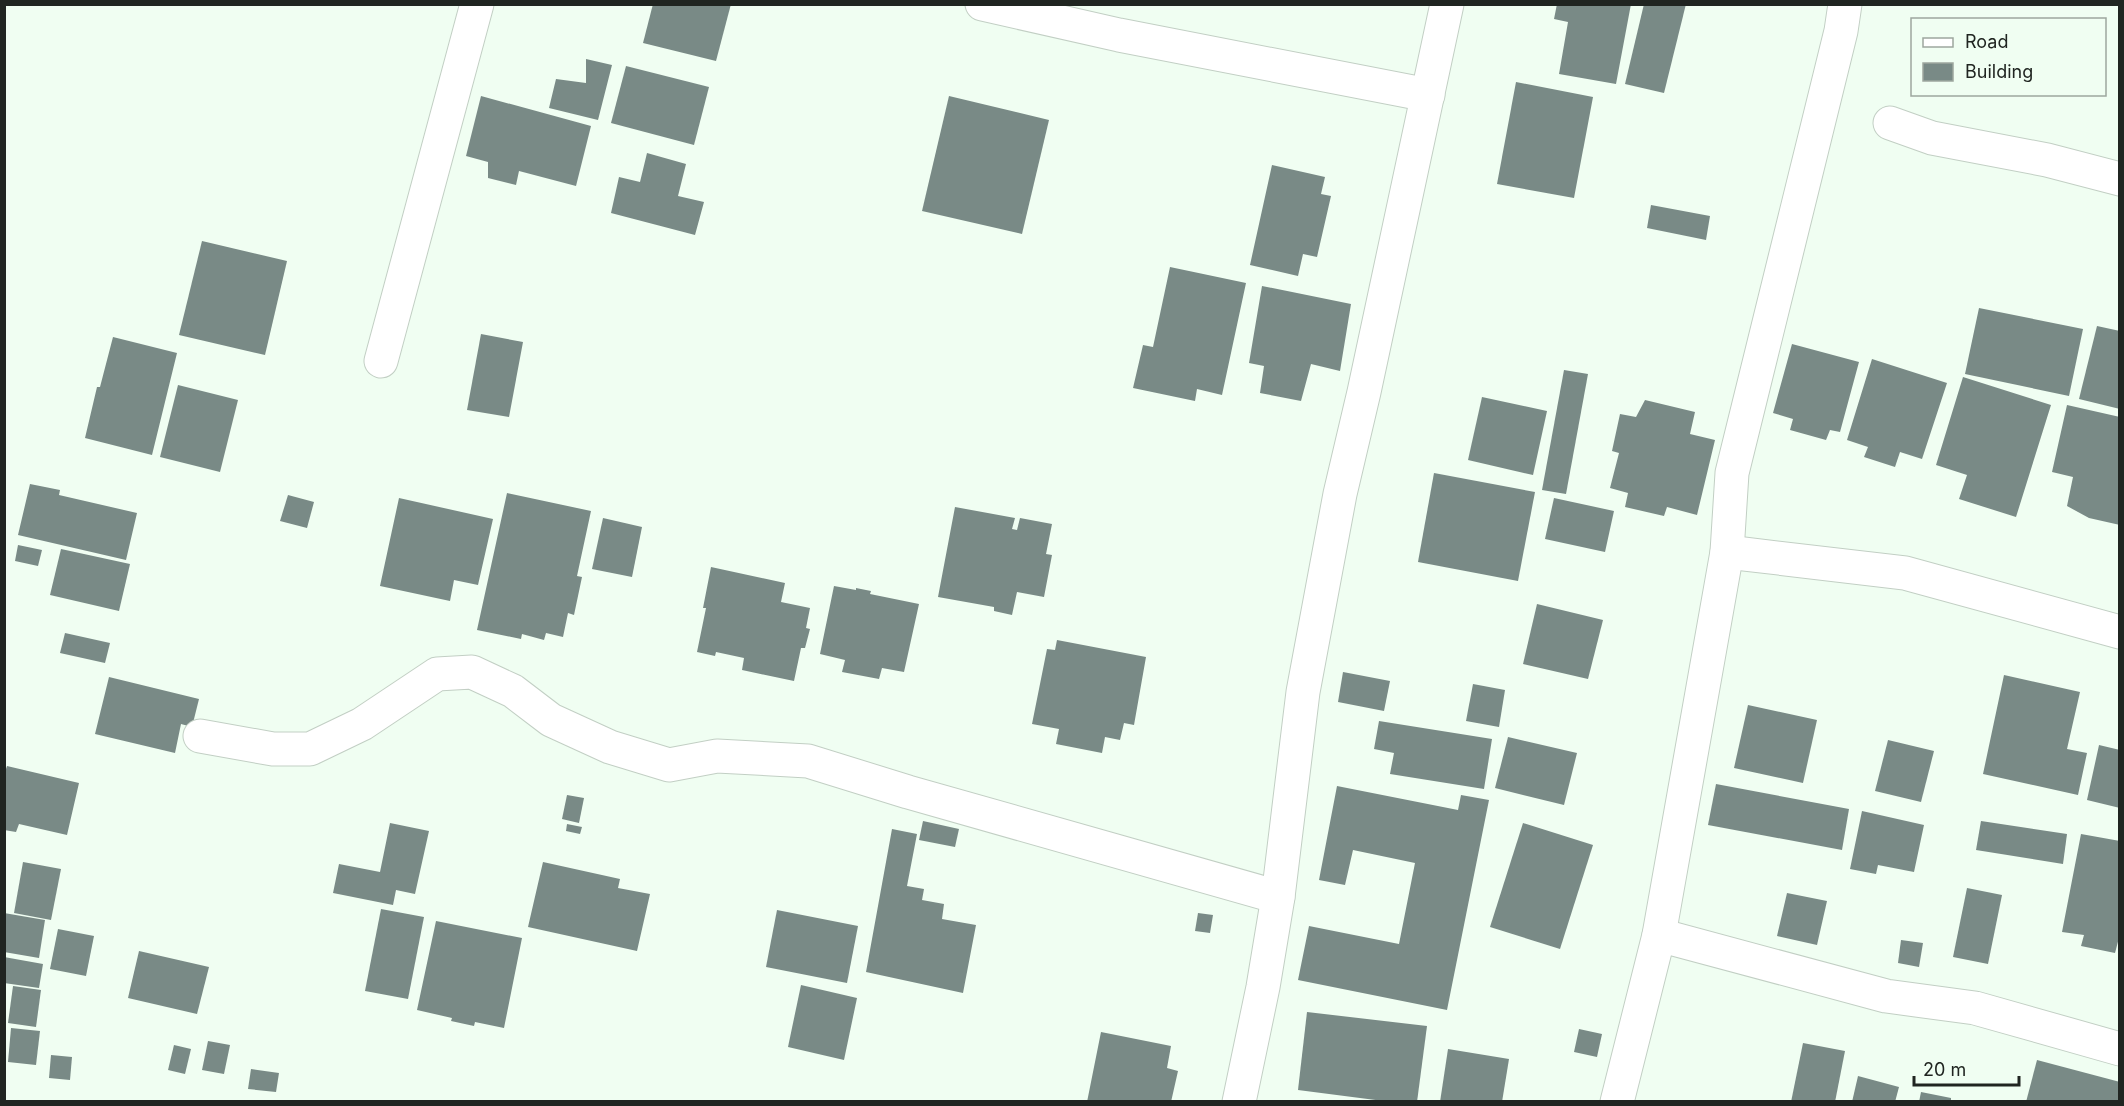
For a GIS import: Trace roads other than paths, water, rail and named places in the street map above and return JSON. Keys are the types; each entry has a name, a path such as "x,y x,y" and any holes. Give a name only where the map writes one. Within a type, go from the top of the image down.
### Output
{"street":[{"path":"381,361 477,4"},
{"path":"982,4 1119,35 1428,95"},
{"path":"1239,1101 1263,987 1278,897 1303,692 1340,494 1447,4"},
{"path":"1617,1101 1659,934 1727,552 1732,473 1841,31 1845,4"},
{"path":"1890,123 1932,138 2047,160 2120,179"},
{"path":"1727,552 1905,573 2120,632"},
{"path":"200,736 273,749 310,749 362,724 437,674 472,672 513,691 551,720 610,747 669,765 717,756 808,761 908,792 1278,897"},
{"path":"1659,934 1886,996 1975,1008 2120,1048"}]}
